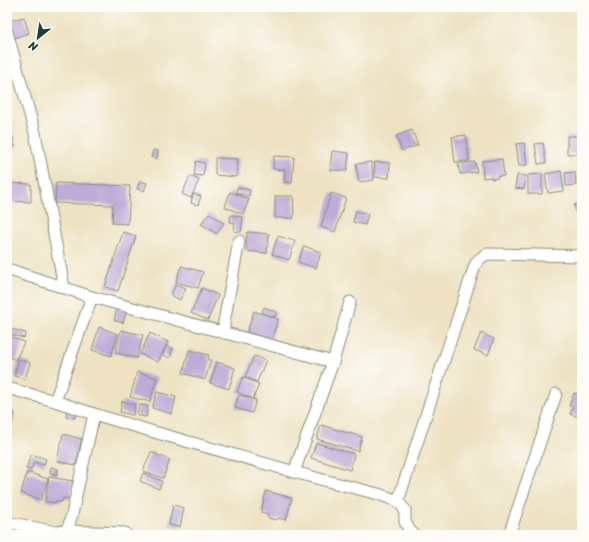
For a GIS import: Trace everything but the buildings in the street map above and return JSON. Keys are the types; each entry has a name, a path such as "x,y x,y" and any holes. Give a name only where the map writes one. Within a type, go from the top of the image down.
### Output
{"street":[{"path":"7,32 35,133 64,287"},
{"path":"224,333 224,322 239,241"},
{"path":"398,501 475,265 478,260 487,254 582,256"},
{"path":"7,269 92,297 332,362"},
{"path":"55,401 92,297"},
{"path":"294,472 332,362 350,302"},
{"path":"7,388 398,501 405,510 405,522 410,531 415,535"},
{"path":"509,535 556,394"},
{"path":"64,531 69,525 72,514 94,414"},
{"path":"7,522 56,532 125,533"}]}
